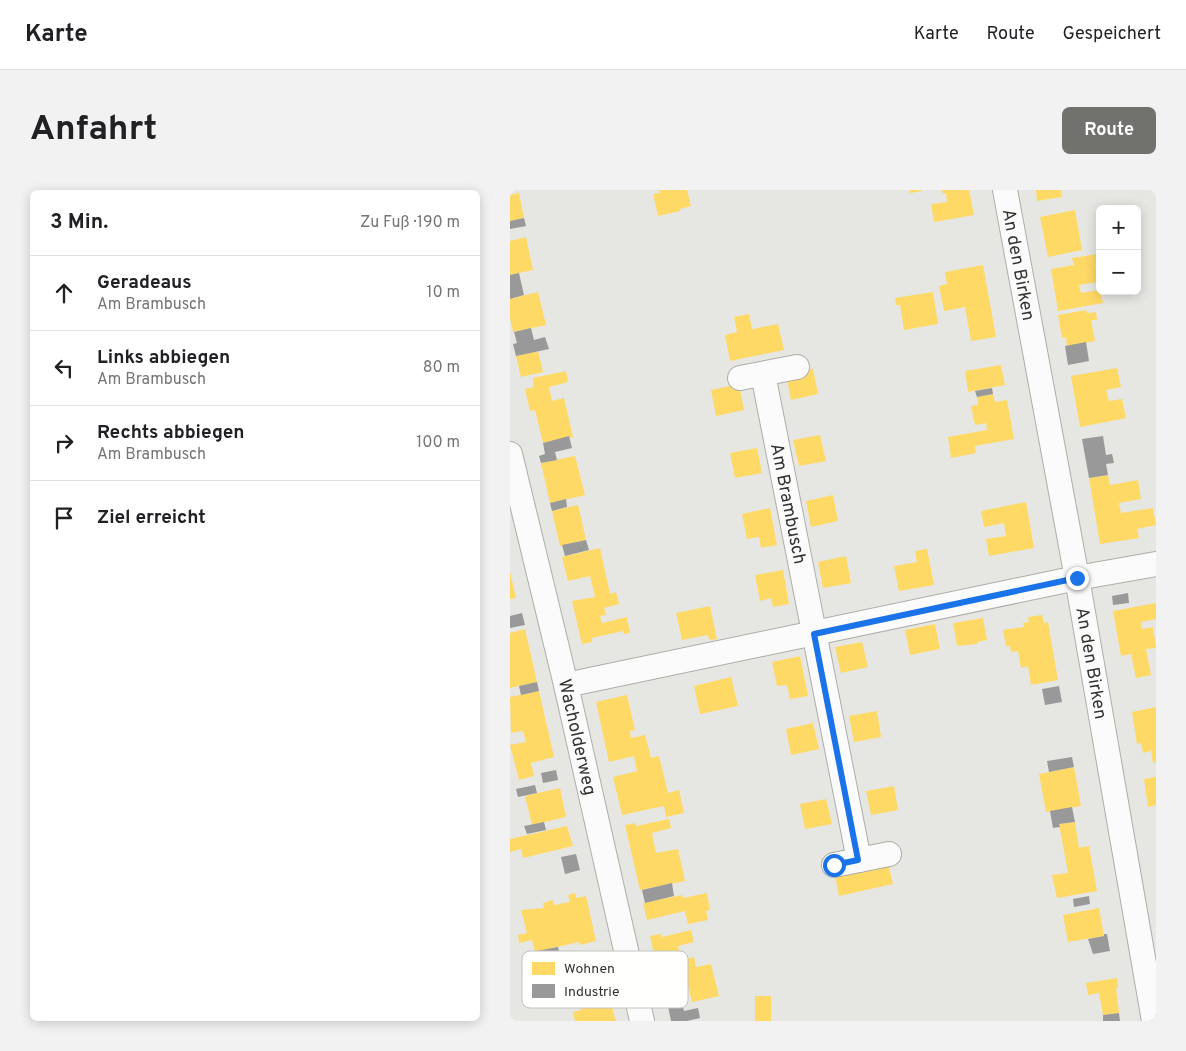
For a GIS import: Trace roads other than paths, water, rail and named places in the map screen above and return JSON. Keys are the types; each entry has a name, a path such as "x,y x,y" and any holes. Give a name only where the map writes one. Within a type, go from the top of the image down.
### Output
{"street":[{"name":"An den Birken","path":"1005,190 1153,990 1154,1021"},
{"name":"Am Brambusch","path":"796,367 751,376 814,634 858,860"},
{"name":"Wacholderweg","path":"510,454 566,685 626,951"},
{"path":"566,685 1077,578 1156,564"},
{"path":"834,865 889,854"},
{"name":"Wacholderweg","path":"639,1008 642,1021"}]}
